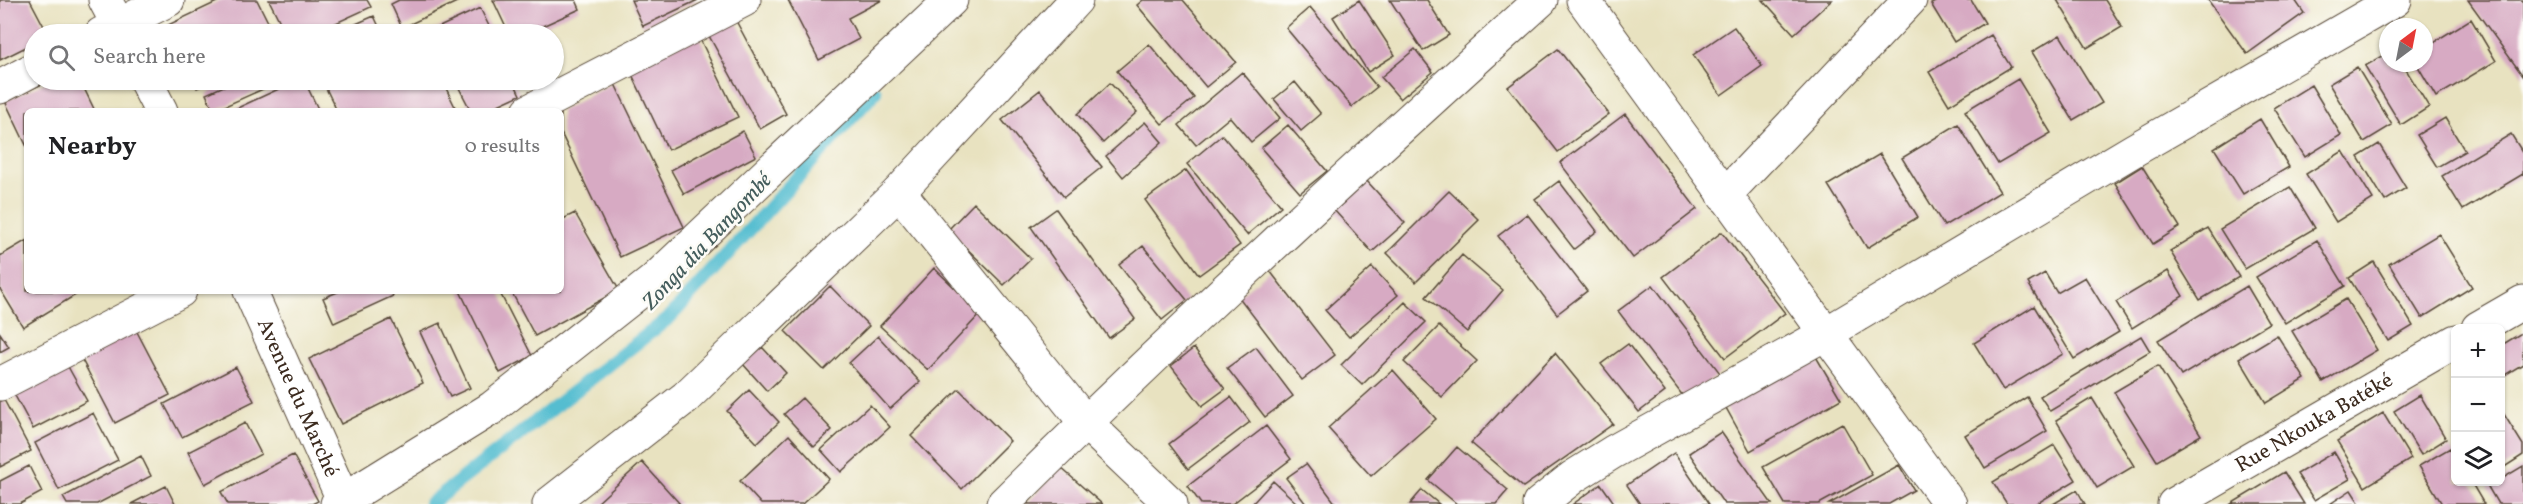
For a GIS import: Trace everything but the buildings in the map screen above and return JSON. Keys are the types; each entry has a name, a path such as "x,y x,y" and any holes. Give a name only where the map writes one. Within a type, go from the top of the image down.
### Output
{"street":[{"path":"112,24 168,0"},
{"path":"535,108 744,0"},
{"path":"342,503 492,408 653,281 951,0"},
{"path":"549,504 686,397 899,192 1076,0"},
{"path":"1003,504 1085,422 1341,181 1541,0"},
{"path":"1584,0 1724,196 1827,333 1950,504"},
{"path":"1724,196 1910,0"},
{"path":"1539,504 1573,477 1613,452 1827,333 2134,150 2395,0"},
{"path":"0,87 24,74"},
{"path":"150,90 159,108"},
{"path":"899,192 1085,422 1171,504"},
{"path":"0,384 174,294"},
{"name":"Avenue du Marché","path":"251,294 342,503"},
{"path":"2485,324 2523,303"},
{"name":"Rue Nkouka Batéké","path":"2174,504 2451,344"}],"waterway":[{"name":"Zonga dia Bangombé","path":"430,504 670,317 875,92"}]}
